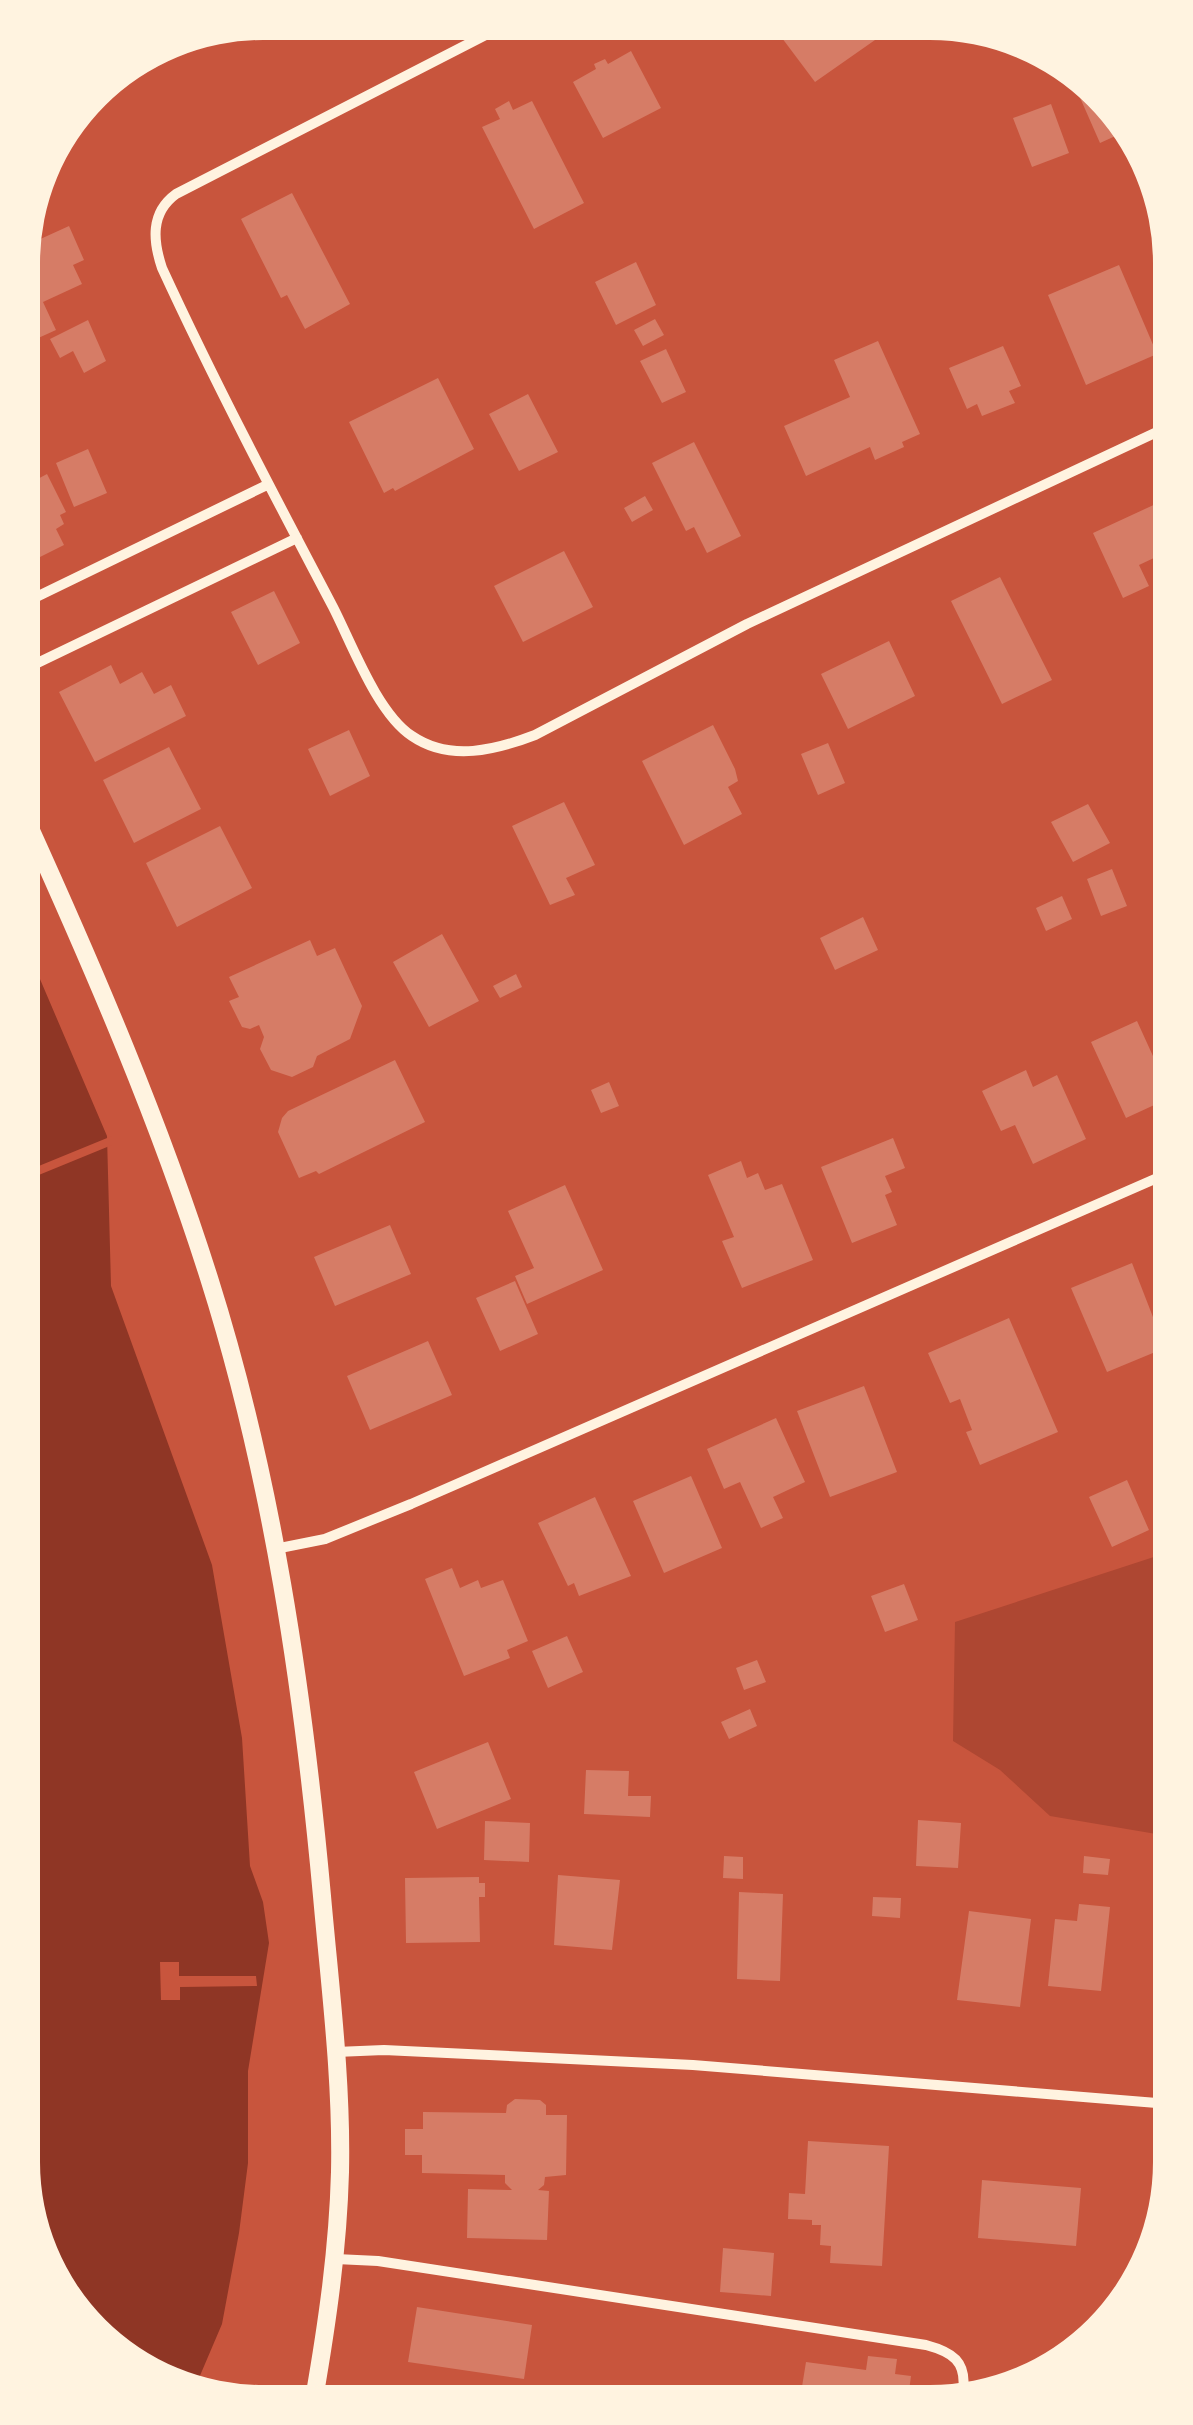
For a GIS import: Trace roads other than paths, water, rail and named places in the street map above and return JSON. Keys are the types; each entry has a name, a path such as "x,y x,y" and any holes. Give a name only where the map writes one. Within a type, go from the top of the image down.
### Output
{"street":[{"path":"476,40 176,194 157,218 154,240 162,268 267,486 395,720 427,744 452,751 480,751 536,734 748,624 1153,434"},
{"path":"40,595 267,486"},
{"path":"40,662 296,538"},
{"path":"40,851 97,977 165,1151 210,1281 253,1445 274,1550 302,1708 336,2052 340,2170 336,2258 316,2385"},
{"path":"274,1550 325,1539 410,1504 1153,1180"},
{"path":"336,2052 384,2050 693,2064 1153,2103"},
{"path":"336,2258 926,2345 955,2356 963,2370 963,2382"}]}
